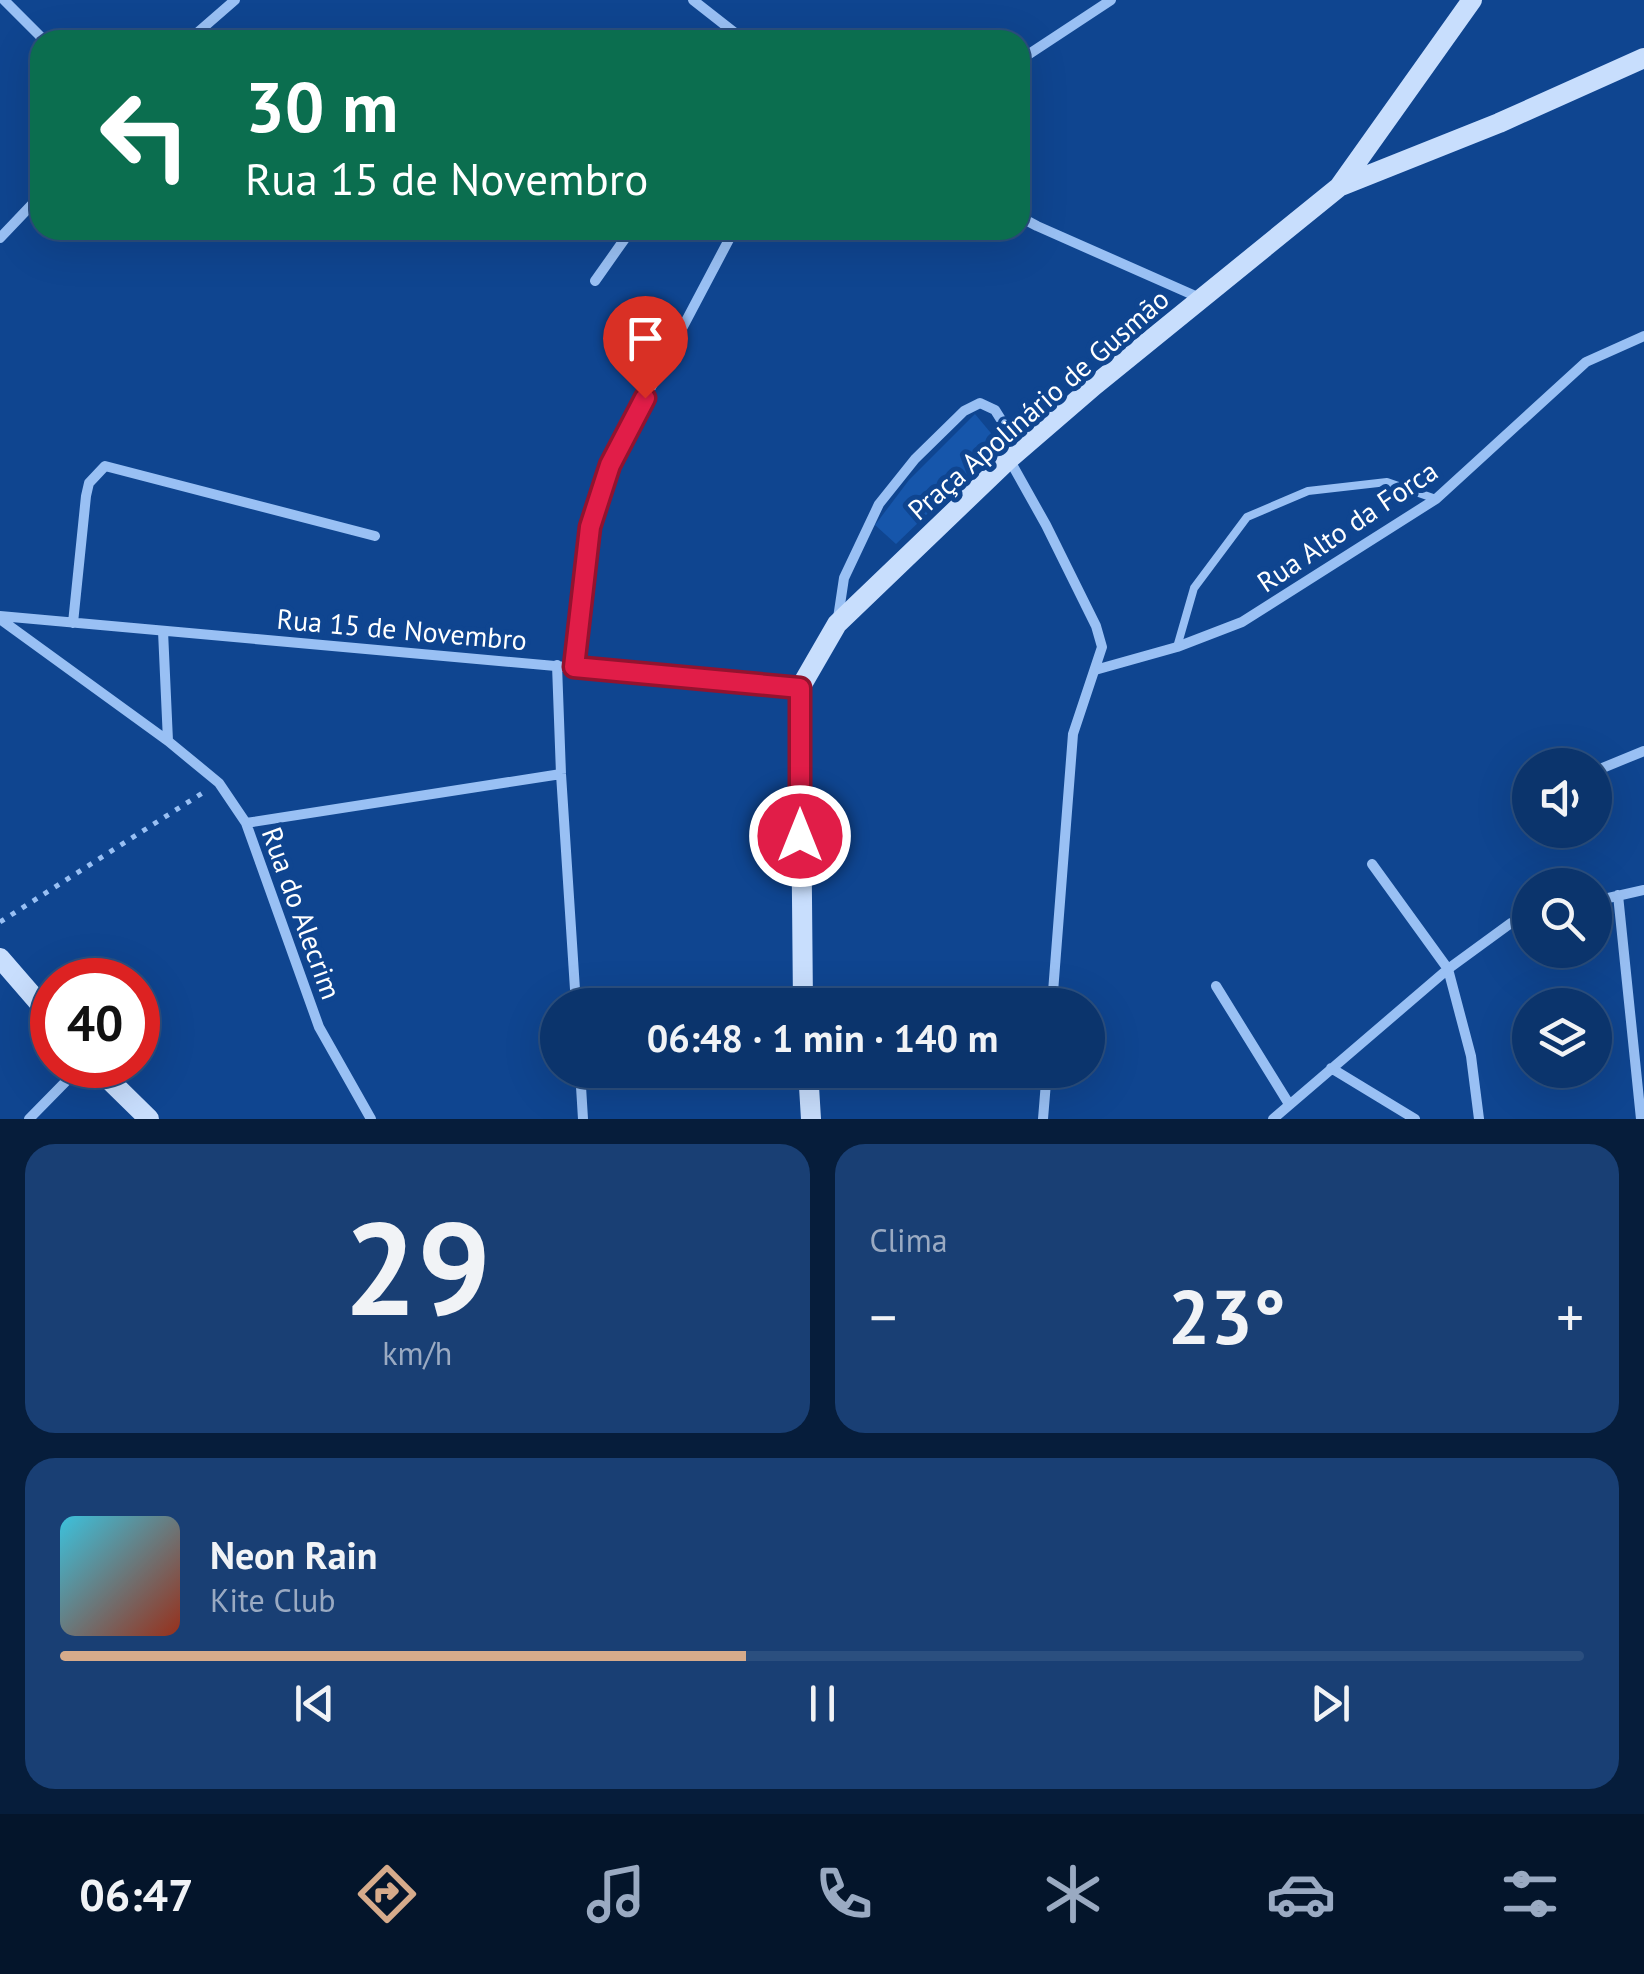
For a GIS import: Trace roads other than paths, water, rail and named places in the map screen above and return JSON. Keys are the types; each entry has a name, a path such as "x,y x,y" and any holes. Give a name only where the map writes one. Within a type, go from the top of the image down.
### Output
{"street":[{"path":"4,0 34,30"},
{"path":"200,30 235,0"},
{"path":"694,0 732,30"},
{"path":"1030,53 1110,0"},
{"path":"1339,187 1472,0"},
{"path":"1339,187 1499,124 1644,58"},
{"name":"Praça Apolinário de Gusmão","path":"800,688 837,624 1009,459 1339,187"},
{"path":"0,238 30,206"},
{"path":"1030,222 1201,298"},
{"path":"595,281 624,240"},
{"path":"574,667 590,527 610,465 729,240"},
{"name":"Rua Alto da Forca","path":"1094,670 1177,648 1242,622 1436,499 1586,362 1644,336"},
{"path":"837,624 844,578 879,504 915,459 964,411 980,403 996,410 1010,444 1009,459 1046,524 1096,626 1102,647 1073,734 1053,988"},
{"path":"73,622 86,496 89,483 105,466 376,536"},
{"name":"Rua 15 de Novembro","path":"0,617 800,688"},
{"name":"Rua do Alecrim","path":"0,617 168,741 218,783 246,823 319,1027 371,1119"},
{"path":"162,631 168,741"},
{"path":"557,666 575,988"},
{"path":"800,688 803,988"},
{"path":"1612,764 1644,751"},
{"path":"246,823 561,774"},
{"path":"1372,864 1448,969 1471,1056 1480,1119"},
{"path":"1612,897 1644,890"},
{"path":"1618,895 1641,1119"},
{"path":"1273,1119 1448,969 1512,923"},
{"path":"0,958 30,993"},
{"path":"1216,986 1289,1104"},
{"path":"1331,1068 1416,1119"},
{"path":"29,1119 59,1088"},
{"path":"117,1088 148,1119"},
{"path":"581,1088 583,1119"},
{"path":"809,1088 811,1119"},
{"path":"1043,1119 1046,1088"}],"lane":[{"path":"1177,648 1194,588 1247,517 1308,491 1387,482 1436,499"}]}
